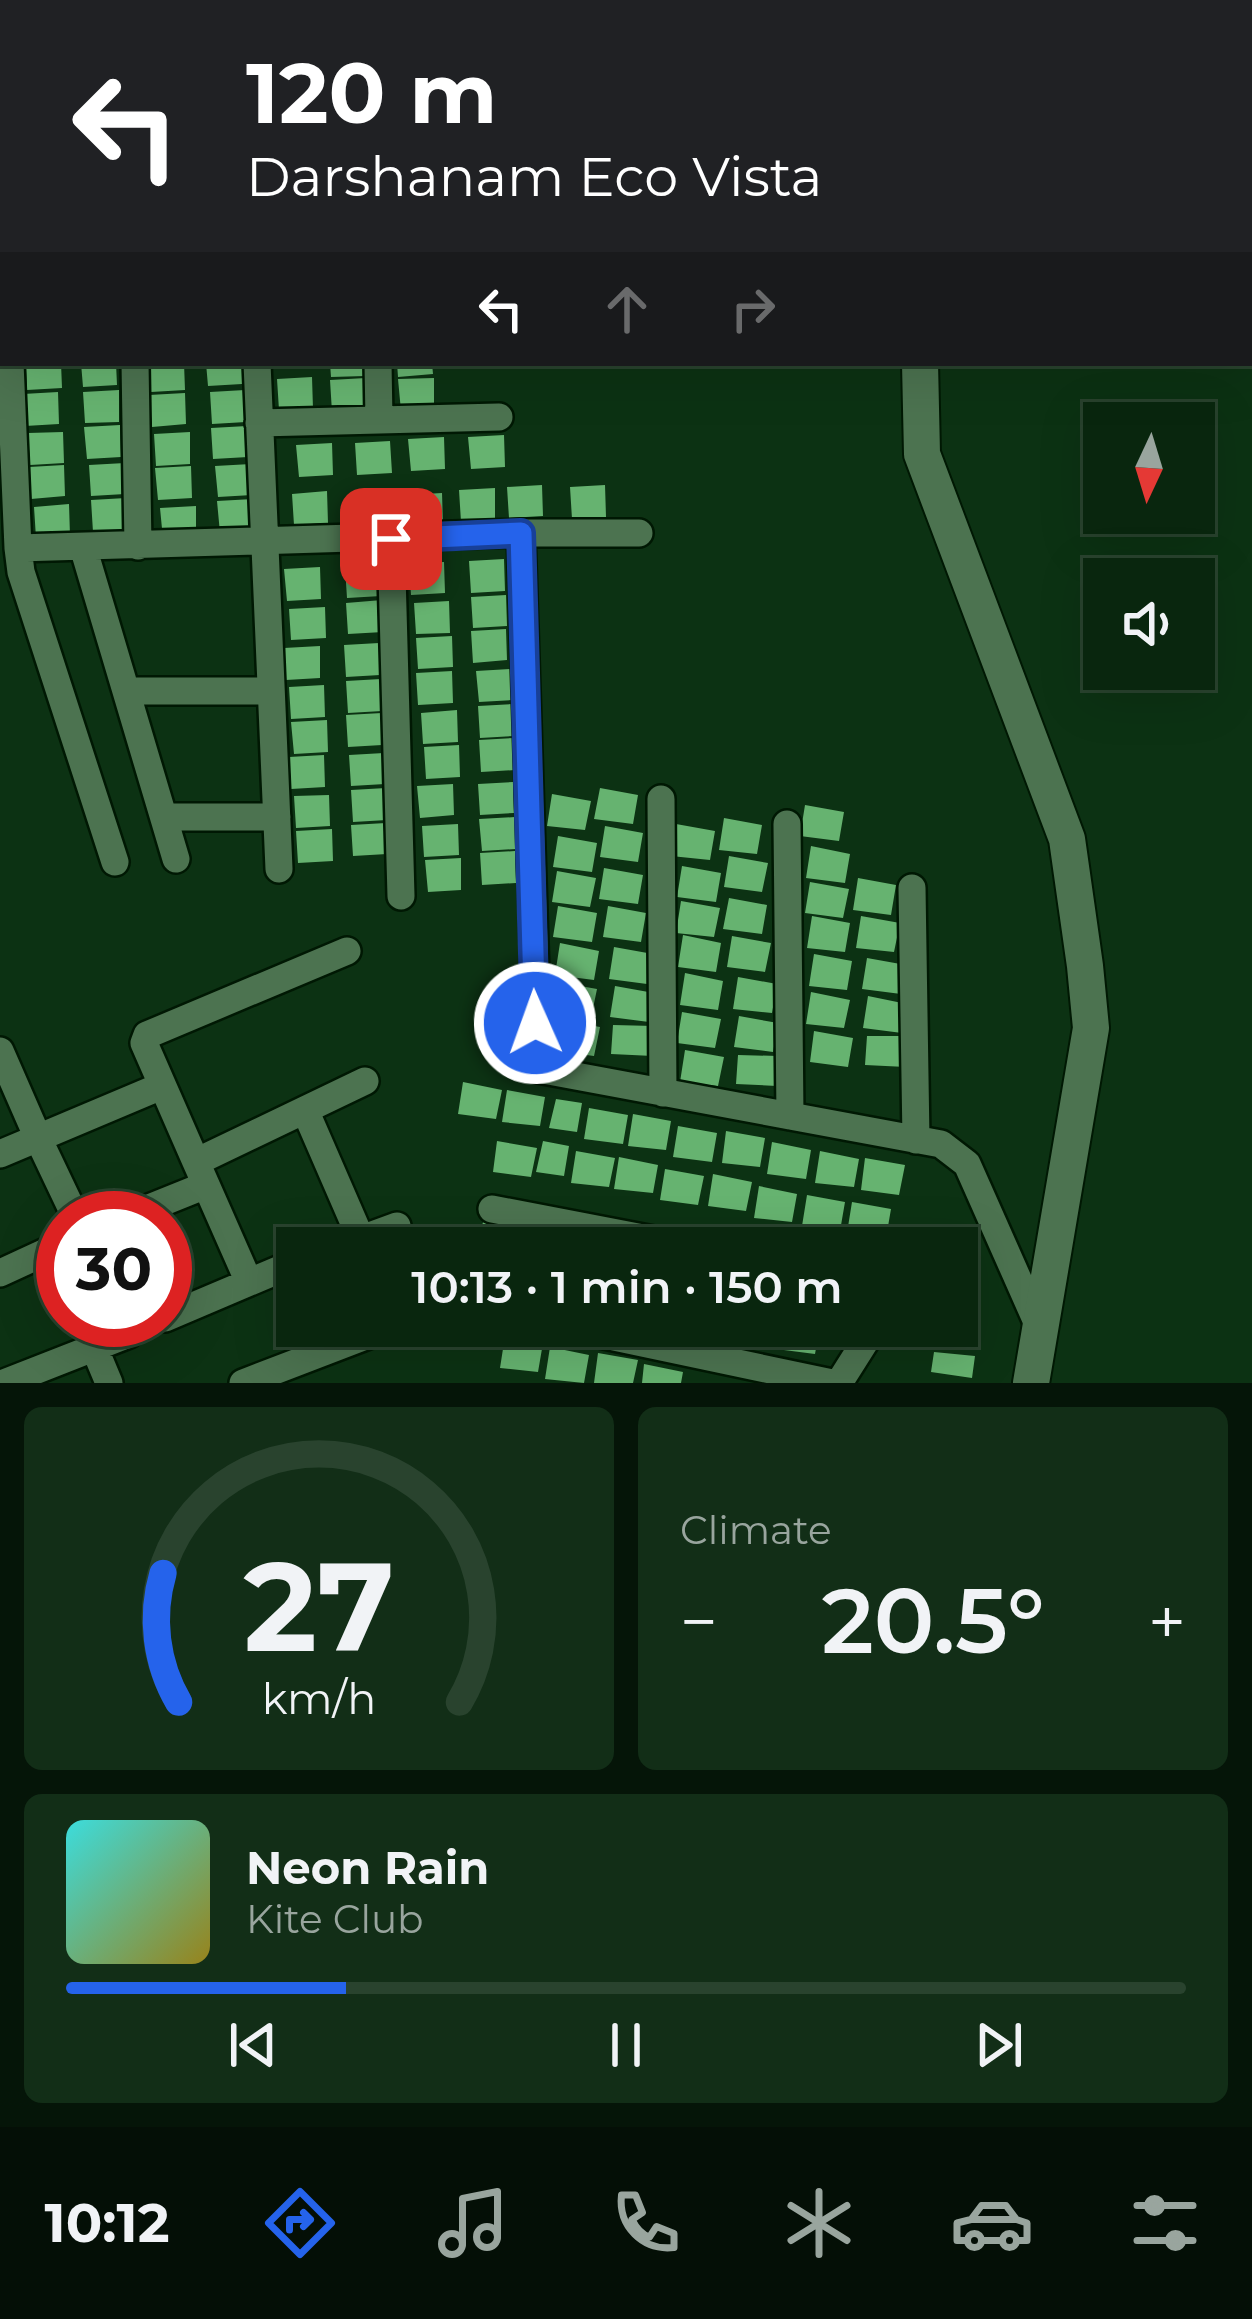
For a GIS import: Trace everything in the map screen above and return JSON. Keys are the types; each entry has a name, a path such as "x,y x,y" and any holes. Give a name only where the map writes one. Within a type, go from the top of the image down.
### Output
{"street":[{"path":"10,366 21,572 115,862"},
{"path":"135,366 138,546"},
{"path":"257,366 279,869"},
{"path":"378,366 379,421"},
{"path":"920,366 922,454 1066,838 1085,966 1091,1028 1031,1383"},
{"path":"259,424 499,417"},
{"path":"521,533 537,1066 541,1072 941,1144 967,1164 1041,1331"},
{"path":"19,548 639,533"},
{"path":"391,539 401,896"},
{"path":"83,547 176,859"},
{"path":"126,691 270,691"},
{"path":"661,799 664,1093"},
{"path":"164,817 277,817"},
{"path":"787,824 790,1116"},
{"path":"912,888 916,1140"},
{"path":"248,1280 159,1087 144,1043 147,1035 347,951"},
{"path":"0,1051 63,1191"},
{"path":"171,1191 305,1110 365,1082"},
{"path":"0,1154 159,1087"},
{"path":"305,1110 343,1227"},
{"path":"492,1209 586,1227"},
{"path":"0,1273 36,1256"},
{"path":"192,1306 276,1270"},
{"path":"4,1383 94,1347 109,1383"},
{"path":"243,1383 282,1375 345,1347"},
{"path":"663,1347 836,1383 860,1347"}],"building":[{"path":"26,366 61,366 62,388 27,390"},
{"path":"81,366 116,366 117,385 83,387"},
{"path":"149,366 184,366 185,390 151,392"},
{"path":"206,366 242,366 242,384 208,386"},
{"path":"330,366 365,366 365,376 331,377"},
{"path":"397,366 432,366 433,374 398,377"},
{"path":"312,377 313,409 279,410 277,379"},
{"path":"366,378 366,410 332,412 330,380"},
{"path":"434,378 434,409 401,411 398,379"},
{"path":"119,390 119,422 85,423 83,392"},
{"path":"245,390 246,422 212,424 210,392"},
{"path":"58,392 59,424 25,426 23,394"},
{"path":"185,393 186,424 152,427 149,395"},
{"path":"120,425 121,457 87,459 84,427"},
{"path":"247,426 248,457 213,459 211,428"},
{"path":"63,432 64,463 30,465 28,433"},
{"path":"190,432 190,464 156,466 154,434"},
{"path":"504,435 505,467 471,469 468,437"},
{"path":"444,437 445,469 411,471 408,439"},
{"path":"390,441 392,473 357,475 355,443"},
{"path":"332,443 333,475 299,477 296,445"},
{"path":"125,463 125,494 91,496 89,465"},
{"path":"251,464 252,495 218,497 215,466"},
{"path":"64,465 65,496 31,499 29,467"},
{"path":"191,466 192,498 158,500 155,468"},
{"path":"542,485 543,516 509,518 507,487"},
{"path":"605,485 606,517 572,519 570,487"},
{"path":"495,488 495,520 461,522 459,490"},
{"path":"389,490 390,522 356,524 354,492"},
{"path":"327,491 328,523 294,525 292,494"},
{"path":"442,493 443,524 409,526 407,495"},
{"path":"126,498 127,530 93,532 91,500"},
{"path":"253,499 253,531 220,533 217,501"},
{"path":"69,504 70,536 36,538 34,507"},
{"path":"196,506 196,537 163,539 160,508"},
{"path":"504,559 505,591 471,593 469,561"},
{"path":"444,562 445,593 411,595 409,563"},
{"path":"380,565 381,596 347,598 345,567"},
{"path":"320,567 321,599 287,601 284,569"},
{"path":"506,595 507,626 473,628 471,597"},
{"path":"382,600 383,632 348,634 346,603"},
{"path":"449,601 450,633 416,634 414,603"},
{"path":"325,607 326,638 291,640 289,609"},
{"path":"506,629 507,660 473,663 471,631"},
{"path":"452,636 453,667 418,669 416,638"},
{"path":"379,643 380,675 346,677 344,645"},
{"path":"320,646 320,678 286,680 284,648"},
{"path":"512,669 513,700 479,702 476,671"},
{"path":"452,671 453,703 418,705 416,673"},
{"path":"381,679 382,711 348,713 346,681"},
{"path":"324,685 325,717 291,719 289,687"},
{"path":"513,704 514,736 480,738 478,706"},
{"path":"457,710 458,742 423,744 421,713"},
{"path":"382,713 382,745 348,747 346,715"},
{"path":"327,720 328,752 294,754 291,722"},
{"path":"514,738 515,770 481,772 479,740"},
{"path":"459,745 460,777 426,779 424,747"},
{"path":"384,753 385,784 351,786 349,755"},
{"path":"324,755 325,787 291,789 289,757"},
{"path":"513,782 514,813 480,815 478,784"},
{"path":"453,784 454,815 420,818 417,786"},
{"path":"386,788 387,820 353,822 351,790"},
{"path":"600,788 638,795 633,824 594,819"},
{"path":"552,794 591,801 585,830 547,826"},
{"path":"329,795 330,826 296,828 294,796"},
{"path":"805,805 844,812 839,841 800,836"},
{"path":"515,817 516,849 482,851 479,819"},
{"path":"724,818 762,825 757,854 719,850"},
{"path":"386,823 387,854 353,856 351,825"},
{"path":"458,824 459,855 424,857 422,826"},
{"path":"676,824 715,831 710,860 671,856"},
{"path":"605,826 643,833 638,862 600,857"},
{"path":"332,829 333,861 298,863 296,831"},
{"path":"558,836 597,843 592,872 553,867"},
{"path":"811,846 850,854 845,883 806,878"},
{"path":"515,851 516,883 482,885 480,853"},
{"path":"729,856 768,863 762,892 724,887"},
{"path":"461,858 461,890 428,892 425,860"},
{"path":"682,866 721,873 716,902 677,897"},
{"path":"604,868 643,875 638,904 599,899"},
{"path":"557,871 596,878 590,907 552,902"},
{"path":"858,878 896,885 891,915 853,910"},
{"path":"810,882 849,889 843,918 805,913"},
{"path":"729,898 767,905 762,934 723,929"},
{"path":"681,901 720,908 714,937 676,933"},
{"path":"558,906 597,913 592,942 553,937"},
{"path":"608,906 646,913 641,942 603,937"},
{"path":"812,916 850,923 845,952 807,948"},
{"path":"861,916 900,923 894,952 856,948"},
{"path":"683,935 721,943 716,972 678,967"},
{"path":"732,936 771,943 765,972 727,967"},
{"path":"560,943 599,951 594,980 555,975"},
{"path":"614,947 653,954 647,984 609,979"},
{"path":"814,954 852,961 847,990 809,986"},
{"path":"867,958 906,965 901,994 862,989"},
{"path":"685,973 723,981 718,1010 680,1005"},
{"path":"738,977 777,984 772,1013 733,1009"},
{"path":"558,982 597,989 591,1018 553,1013"},
{"path":"615,986 654,993 649,1022 610,1017"},
{"path":"811,992 850,1000 844,1028 806,1024"},
{"path":"868,996 907,1004 902,1033 863,1028"},
{"path":"682,1012 721,1019 715,1048 677,1043"},
{"path":"739,1016 778,1023 773,1052 734,1047"},
{"path":"561,1020 600,1027 594,1056 556,1051"},
{"path":"613,1025 654,1026 653,1056 611,1054"},
{"path":"814,1031 853,1038 848,1067 810,1062"},
{"path":"867,1036 907,1036 906,1067 865,1065"},
{"path":"685,1050 724,1057 718,1086 680,1082"},
{"path":"738,1055 778,1056 777,1086 736,1084"},
{"path":"463,1082 502,1090 496,1119 458,1114"},
{"path":"507,1090 545,1097 540,1126 502,1122"},
{"path":"556,1099 582,1103 577,1132 549,1128"},
{"path":"589,1108 628,1115 623,1144 584,1139"},
{"path":"633,1114 671,1121 666,1150 628,1146"},
{"path":"678,1126 717,1133 712,1162 673,1157"},
{"path":"726,1131 765,1138 760,1167 722,1163"},
{"path":"497,1141 537,1148 531,1177 493,1172"},
{"path":"543,1141 569,1146 564,1176 536,1172"},
{"path":"772,1142 811,1150 806,1179 767,1174"},
{"path":"576,1151 615,1158 609,1187 571,1183"},
{"path":"820,1151 859,1159 854,1187 815,1183"},
{"path":"619,1157 658,1165 653,1193 614,1189"},
{"path":"865,1158 905,1165 899,1195 861,1190"},
{"path":"665,1169 704,1176 698,1205 660,1200"},
{"path":"713,1174 752,1182 746,1211 708,1206"},
{"path":"759,1186 797,1194 792,1222 754,1218"},
{"path":"807,1195 845,1202 841,1227 802,1226"},
{"path":"852,1202 891,1209 888,1227 848,1227"},
{"path":"485,1215 512,1219 510,1227 482,1227"},
{"path":"503,1347 542,1347 538,1372 500,1368"},
{"path":"550,1347 589,1355 584,1383 545,1379"},
{"path":"776,1347 816,1347 815,1354"},
{"path":"934,1352 975,1356 972,1378 931,1372"},
{"path":"598,1353 638,1360 633,1383 594,1383"},
{"path":"644,1364 683,1372 681,1383 642,1383"}],"route":[{"path":"391,539 521,533 535,1023"}]}
